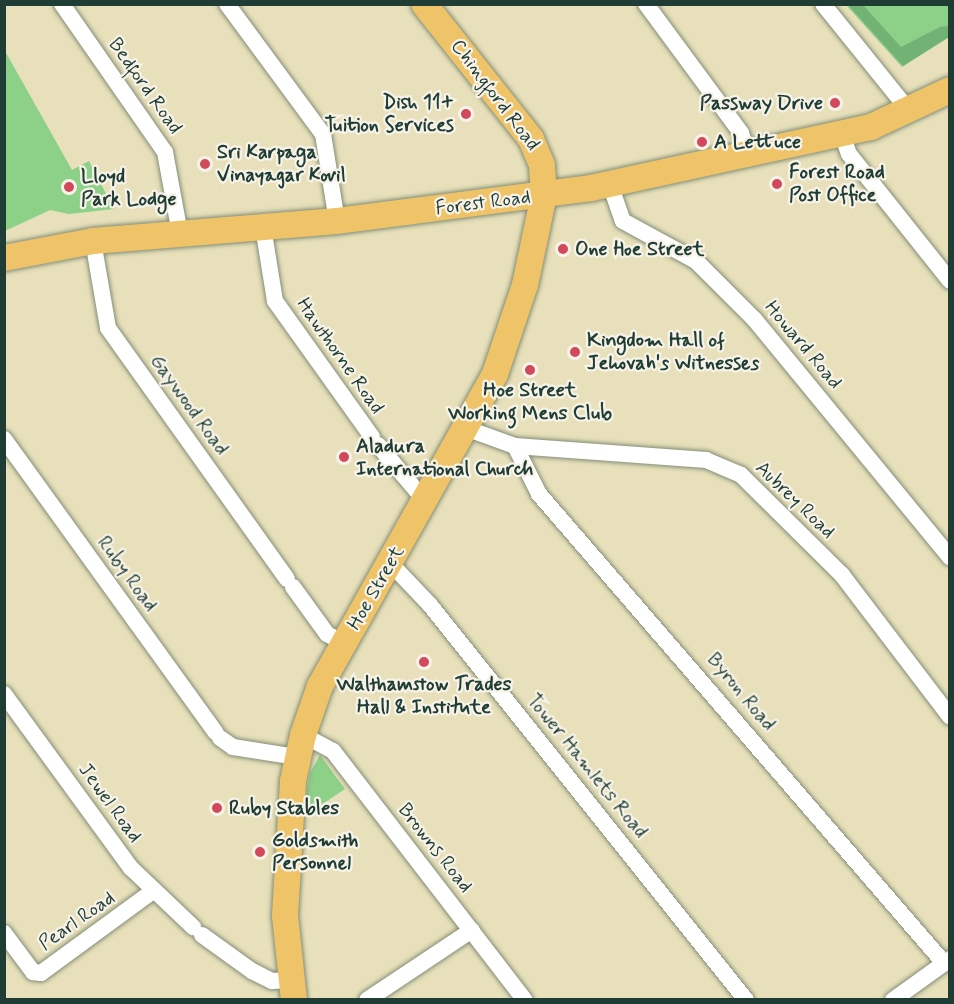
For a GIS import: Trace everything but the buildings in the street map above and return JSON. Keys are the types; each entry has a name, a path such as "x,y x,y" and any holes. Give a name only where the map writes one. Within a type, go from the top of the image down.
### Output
{"main road":[{"name":"Chingford Road","path":"424,4 531,139 542,165 544,195"},
{"name":"Forest Road","path":"4,258 93,241 263,227 337,214 544,195 612,192 748,155 842,134 910,112 950,90"},
{"name":"Hoe Street","path":"292,990 285,916 300,746 344,643 468,429 512,327 544,195"}],"street":[{"name":"Bedford Road","path":"62,4 170,164 180,234"},
{"path":"227,4 323,134 337,214"},
{"path":"646,4 679,44 741,133 748,155"},
{"path":"823,4 910,112"},
{"path":"842,134 849,154 950,281"},
{"name":"Howard Road","path":"612,192 623,221 696,261 755,320 950,557"},
{"name":"Hawthorne Road","path":"263,227 275,301 375,441 426,502"},
{"name":"Gaywood Road","path":"93,241 108,328 327,634 344,643"},
{"name":"Aubrey Road","path":"468,429 515,446 706,460 741,475 842,575 950,717"},
{"name":"Ruby Road","path":"4,439 218,735 233,747 300,746"},
{"name":"Byron Road","path":"515,446 539,494 947,961"},
{"name":"Tower Hamlets Road","path":"391,564 430,605 746,999"},
{"name":"Jewel Road","path":"4,694 153,891 197,931 252,971 292,990"},
{"name":"Browns Road","path":"300,746 333,751 525,999"},
{"name":"Pearl Road","path":"4,933 33,972 41,973 153,891"},
{"path":"367,999 472,930"},
{"path":"892,999 947,961"}],"green space":[{"path":"846,5 949,5 949,37 902,67"},
{"path":"848,5 863,5 901,47 940,27 949,26 949,37 903,66"},
{"path":"5,51 72,170 89,161 114,209 69,214 50,210 5,231"},
{"path":"320,755 345,789 303,817 310,773"}],"place":[{"name":"Passway Drive","path":"835,103"},
{"name":"Dish 11+ Tuition Services","path":"466,114"},
{"name":"A Lettuce","path":"702,142"},
{"name":"Sri Karpaga Vinayagar Kovil","path":"205,164"},
{"name":"Forest Road Post Office","path":"777,184"},
{"name":"Lloyd Park Lodge","path":"69,187"},
{"name":"One Hoe Street","path":"563,249"},
{"name":"Kingdom Hall of Jehovah's Witnesses","path":"575,352"},
{"name":"Hoe Street Working Mens Club","path":"530,370"},
{"name":"Aladura International Church","path":"344,457"},
{"name":"Walthamstow Trades Hall & Institute","path":"424,662"},
{"name":"Ruby Stables","path":"217,808"},
{"name":"Goldsmith Personnel","path":"260,852"}]}
